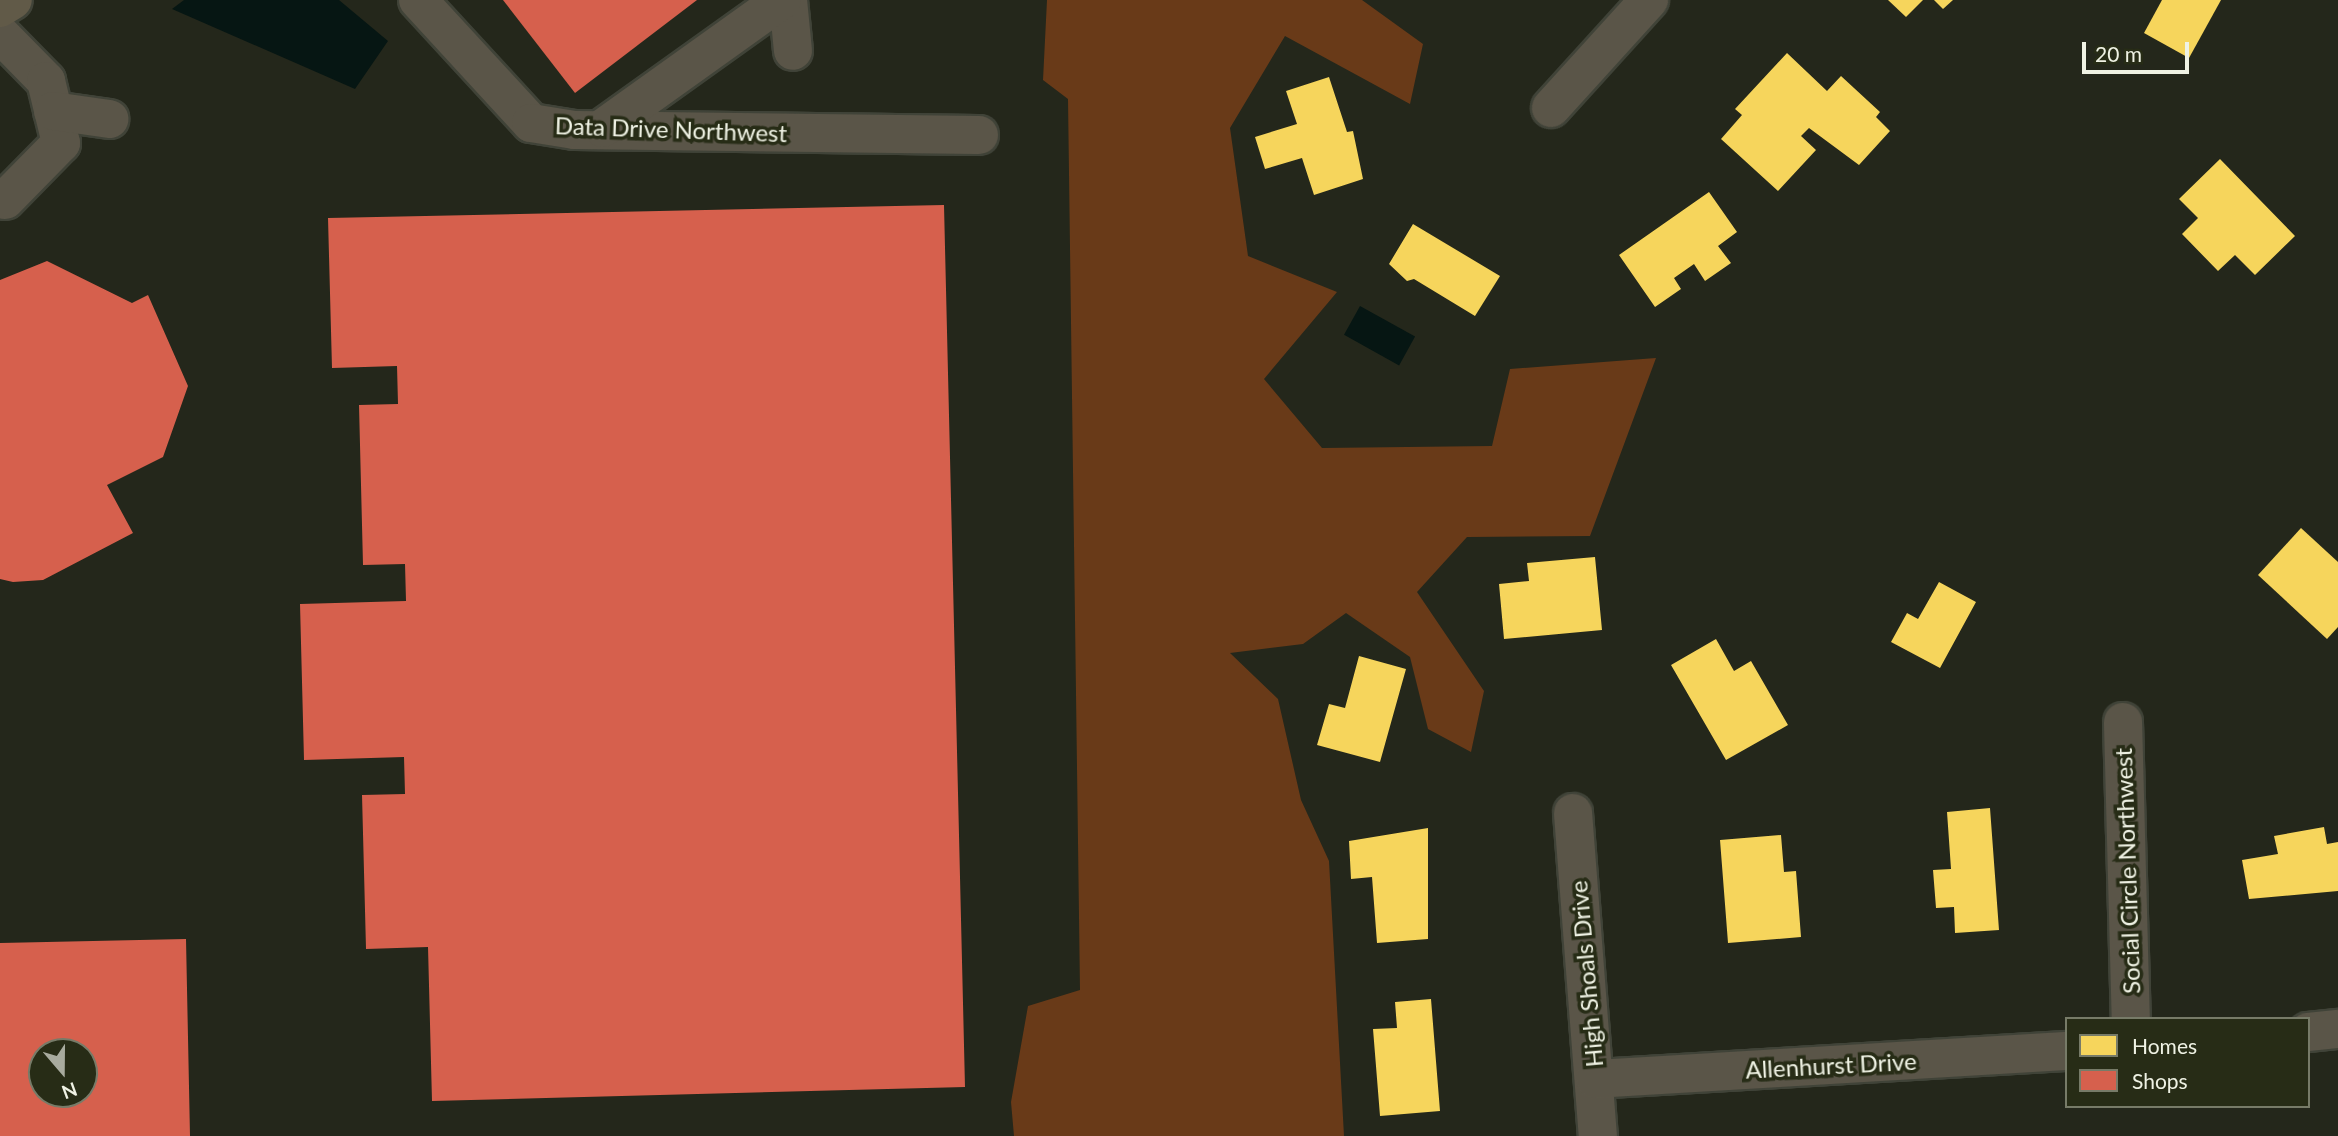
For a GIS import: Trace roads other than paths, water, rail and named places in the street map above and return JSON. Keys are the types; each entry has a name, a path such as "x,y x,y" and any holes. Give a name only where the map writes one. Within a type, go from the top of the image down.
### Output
{"main road":[{"path":"0,8 13,0"}],"street":[{"name":"Data Drive Northwest","path":"418,0 531,123 603,128 978,135"},
{"path":"603,128 782,0"},
{"path":"788,0 793,51"},
{"path":"1551,108 1649,0"},
{"path":"0,34 46,81 61,143 5,200"},
{"path":"53,111 109,119"},
{"name":"Social Circle Northwest","path":"2123,722 2131,1017"},
{"name":"High Shoals Drive","path":"1573,813 1598,1136"},
{"path":"2310,1032 2338,1029"},
{"name":"Allenhurst Drive","path":"1595,1079 2065,1051"}]}
